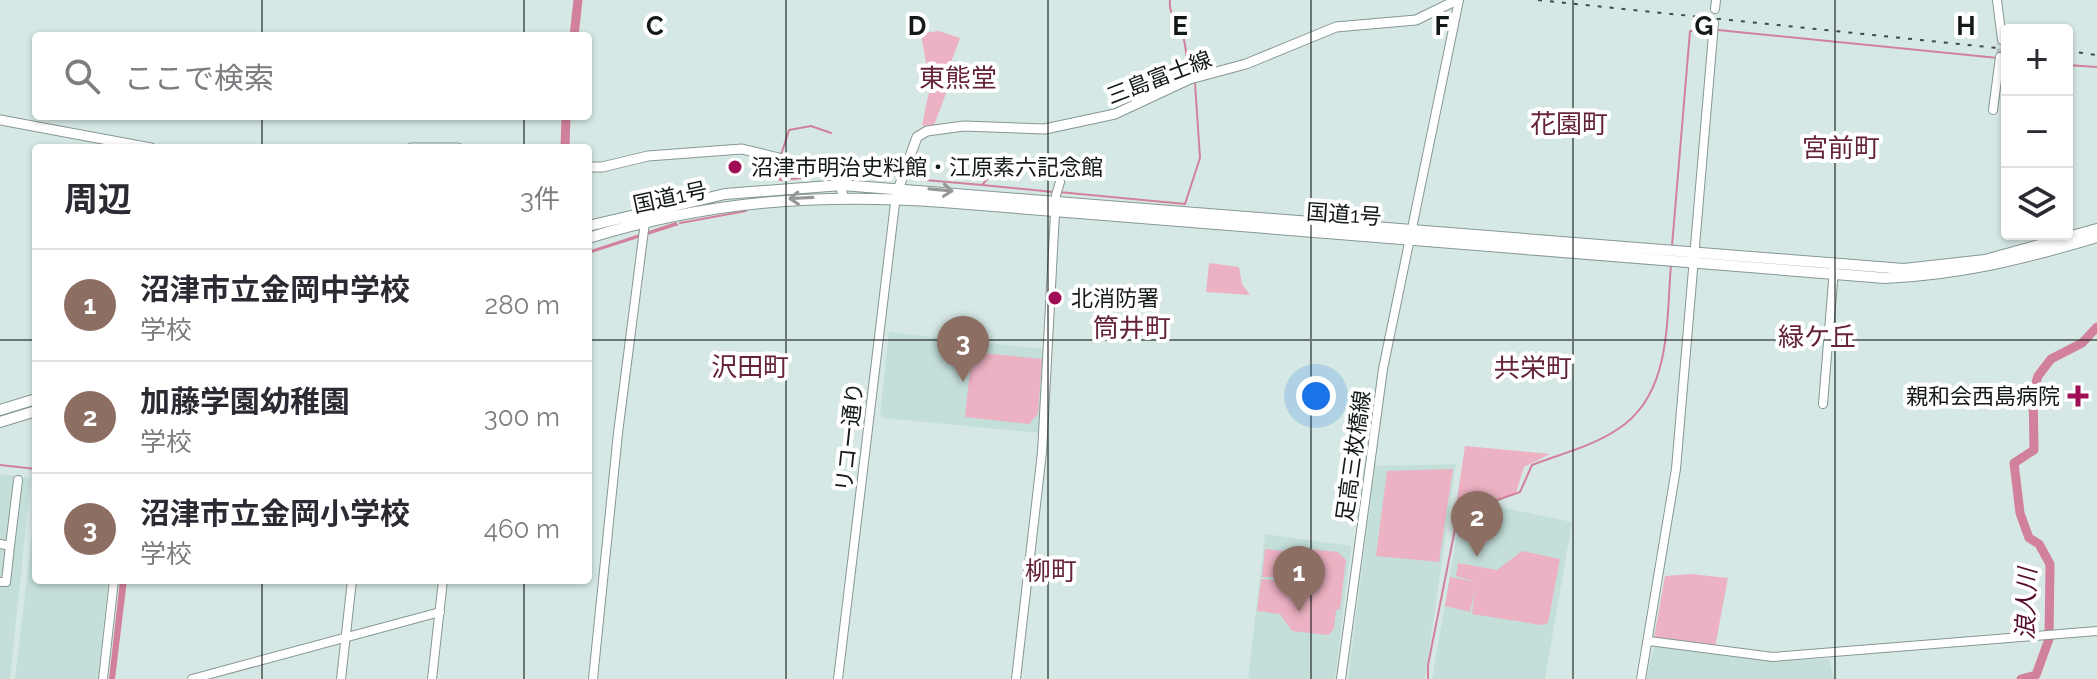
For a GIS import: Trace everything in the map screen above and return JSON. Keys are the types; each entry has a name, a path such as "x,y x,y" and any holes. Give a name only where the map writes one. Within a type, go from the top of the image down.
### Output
{"highway":[{"name":"国道1号","path":"592,225 725,194 842,185 1056,207 1834,269 1904,269 1969,263 2097,226"},
{"name":"国道1号","path":"592,237 727,205 897,193"},
{"name":"国道1号","path":"1834,269 1885,278 1966,272 2009,264 2097,237"},
{"path":"0,410 32,400"},
{"path":"0,422 32,412"}],"main road":[{"name":"三島富士線","path":"897,193 922,132 964,126 1037,130 1115,114 1190,79 1246,64 1328,29 1416,20 1458,0"},
{"path":"0,120 129,144"},
{"path":"592,166 648,156 742,149 834,172 842,185 843,197"}],"street":[{"name":"足高三枚橋線","path":"1341,679 1379,395 1458,0"},
{"path":"1997,0 2001,32"},
{"path":"1641,679 1676,469 1714,23"},
{"path":"1993,110 2000,57"},
{"path":"1016,679 1042,452 1060,182"},
{"name":"リコー通り","path":"838,679 897,193"},
{"path":"593,679 618,433 645,223"},
{"path":"1823,404 1834,269"},
{"path":"0,582 6,582 5,545 18,480"},
{"path":"103,679 114,584"},
{"path":"341,679 352,584"},
{"path":"432,679 443,584"},
{"path":"192,679 440,612"},
{"path":"1649,641 1773,657 2097,631"}],"shaded area":[{"path":"939,31 960,38 947,73 951,80 933,128 922,125 930,87 921,33"},
{"path":"676,222 679,225 592,253 592,250"},
{"path":"1209,263 1239,267 1242,284 1250,295 1206,292"},
{"path":"889,332 1044,349 1039,433 883,418 880,415"},
{"path":"972,352 1042,359 1038,414 1029,424 965,417"},
{"path":"1465,446 1550,454 1524,467 1516,493 1455,513"},
{"path":"1456,464 1425,679 1348,679 1375,466"},
{"path":"1453,469 1439,562 1376,556 1387,471"},
{"path":"0,474 31,478 10,679 0,679"},
{"path":"1495,506 1572,522 1545,679 1432,679 1459,521 1466,514"},
{"path":"1265,534 1351,546 1335,679 1248,679"},
{"path":"32,535 32,584 108,584 98,679 15,679"},
{"path":"1297,548 1338,552 1346,560 1340,609 1336,610 1334,629 1328,635 1292,631 1280,614 1257,611 1261,579 1287,581 1291,578"},
{"path":"1265,549 1293,552 1290,577 1262,577"},
{"path":"1522,551 1560,559 1548,623 1541,625 1472,614 1475,589 1470,612 1445,606 1450,577 1477,582 1456,576 1458,563 1497,570"},
{"path":"1691,574 1728,578 1715,647 1654,638 1665,576"},
{"path":"120,584 127,584 115,679 109,679"},
{"path":"1655,643 1769,661 1829,659 1834,679 1646,679"}],"waterway":[{"path":"574,32 578,0"},
{"path":"1170,0 1172,15 1183,36 1191,73"},
{"path":"1718,30 1998,58"},
{"path":"1672,246 1690,31 1711,31"},
{"path":"2073,65 2097,67"},
{"path":"1059,192 1185,204 1200,158 1195,83"},
{"path":"565,144 566,120"},
{"path":"781,155 789,130 811,126 831,133"},
{"path":"925,180 982,185 1006,158"},
{"path":"782,161 780,180 803,178"},
{"path":"982,185 1053,192"},
{"path":"680,223 746,211"},
{"path":"1428,679 1428,665 1458,514 1520,492 1532,465 1598,440 1636,414 1648,396 1663,355 1671,265"},
{"name":"浪人川","path":"2021,679 2036,675 2049,639 2050,564 2039,544 2029,538 2020,513 2014,463 2034,450 2033,392 2038,376 2051,359 2082,343 2097,327"},
{"path":"0,465 32,469"}],"tunnel":[{"path":"2000,57 2001,48"}],"railway":[{"path":"1538,0 2001,48"},
{"path":"2073,52 2097,55"}],"place":[{"name":"沼津市明治史料館・江原素六記念館","path":"735,167"},
{"name":"北消防署","path":"1055,298"},
{"name":"沼津市立金岡小学校","path":"963,382"},
{"name":"親和会西島病院","path":"2078,396"},
{"name":"加藤学園幼稚園","path":"1477,557"},
{"name":"沼津市立金岡中学校","path":"1299,612"}],"district":[{"name":"東熊堂","path":"958,78"},
{"name":"花園町","path":"1569,124"},
{"name":"宮前町","path":"1841,148"},
{"name":"筒井町","path":"1132,328"},
{"name":"緑ケ丘","path":"1817,337"},
{"name":"沢田町","path":"750,367"},
{"name":"共栄町","path":"1533,368"},
{"name":"柳町","path":"1051,571"}]}
